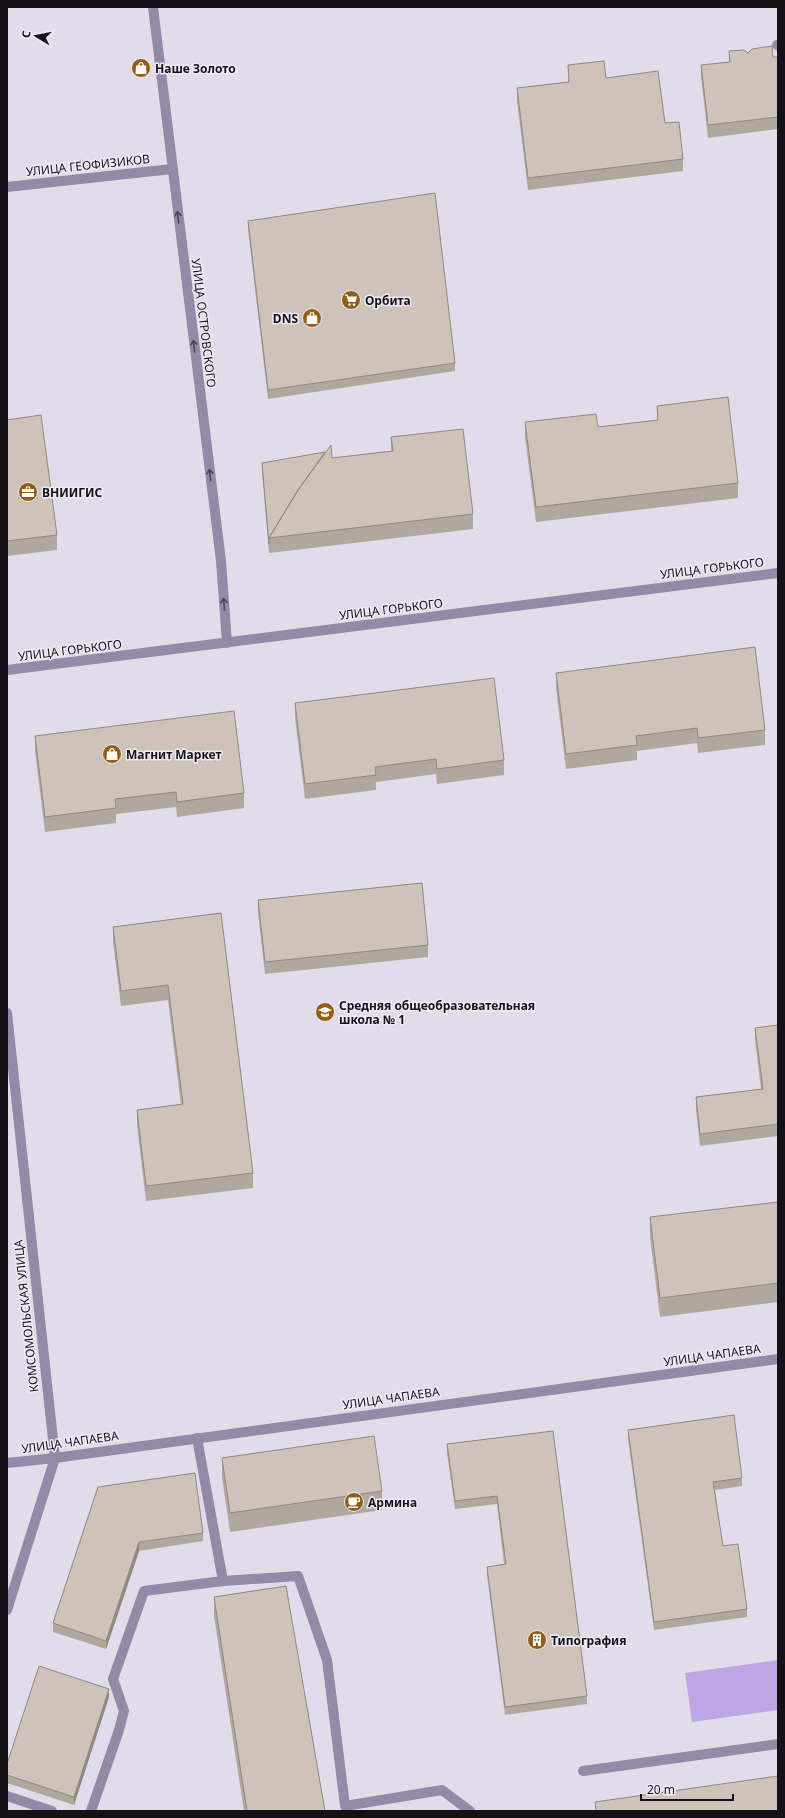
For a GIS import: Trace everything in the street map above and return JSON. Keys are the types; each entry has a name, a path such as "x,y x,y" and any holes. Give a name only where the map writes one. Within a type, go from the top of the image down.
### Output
{"street":[{"name":"УЛИЦА ОСТРОВСКОГО","path":"153,7 220,554 227,643"},
{"name":"УЛИЦА ГЕОФИЗИКОВ","path":"7,187 172,169"},
{"name":"УЛИЦА ГОРЬКОГО","path":"7,670 778,573"},
{"name":"КОМСОМОЛЬСКАЯ УЛИЦА","path":"7,1014 55,1458 7,1610"},
{"name":"УЛИЦА ЧАПАЕВА","path":"7,1463 55,1458 778,1359"},
{"path":"197,1438 223,1580"},
{"path":"90,1811 119,1730 124,1711 113,1679 144,1591 223,1580 298,1576 327,1660 345,1806 442,1790 470,1811"},
{"path":"583,1771 778,1744"},
{"path":"7,1796 52,1811"}],"shaded area":[{"path":"778,1660 778,1710 692,1722 685,1673"}],"building":[{"path":"772,46 773,57 778,57 778,117 708,125 701,65 730,62 729,51 744,50 748,53 752,49"},
{"path":"604,61 606,78 658,71 665,123 679,122 683,159 528,178 517,88 569,82 568,65"},
{"name":"Орбита","path":"435,193 455,363 268,390 248,221"},
{"path":"728,397 738,483 536,507 525,422 596,414 598,427 658,420 657,406"},
{"name":"ВНИИГИС","path":"41,415 57,535 7,541 7,420"},
{"path":"463,429 473,514 269,538 298,490 331,445 332,458 393,451 391,437"},
{"path":"325,452 298,490 269,538 269,544 262,463"},
{"path":"755,647 765,730 698,738 697,728 636,736 637,745 566,754 556,673"},
{"path":"494,678 504,760 437,769 436,759 375,767 376,775 305,784 295,703"},
{"path":"234,711 244,793 177,802 176,792 115,799 116,808 45,817 35,736"},
{"path":"422,883 428,945 265,962 258,900"},
{"path":"221,913 253,1173 146,1186 137,1110 183,1104 168,985 121,991 113,927"},
{"path":"778,1025 778,1124 700,1134 696,1097 763,1089 755,1028"},
{"path":"778,1202 778,1283 660,1298 650,1217"},
{"path":"734,1415 742,1478 713,1482 723,1546 738,1544 747,1609 654,1622 628,1430"},
{"name":"Типография","path":"553,1431 587,1696 505,1707 487,1567 506,1564 497,1496 455,1501 447,1444"},
{"path":"374,1436 382,1491 230,1513 222,1458"},
{"path":"195,1473 203,1533 139,1542 106,1641 53,1623 98,1487"},
{"path":"286,1586 325,1811 247,1811 214,1597"},
{"path":"39,1666 109,1689 74,1797 7,1775 7,1764"},
{"path":"778,1776 778,1811 596,1811 595,1802"}],"place":[{"name":"Наше Золото","path":"141,68"},
{"name":"Орбита","path":"351,300"},
{"name":"DNS","path":"312,318"},
{"name":"ВНИИГИС","path":"28,492"},
{"name":"Магнит Маркет","path":"112,754"},
{"name":"Средняя общеобразовательная школа № 1","path":"325,1012"},
{"name":"Армина","path":"354,1502"},
{"name":"Типография","path":"537,1640"}]}
